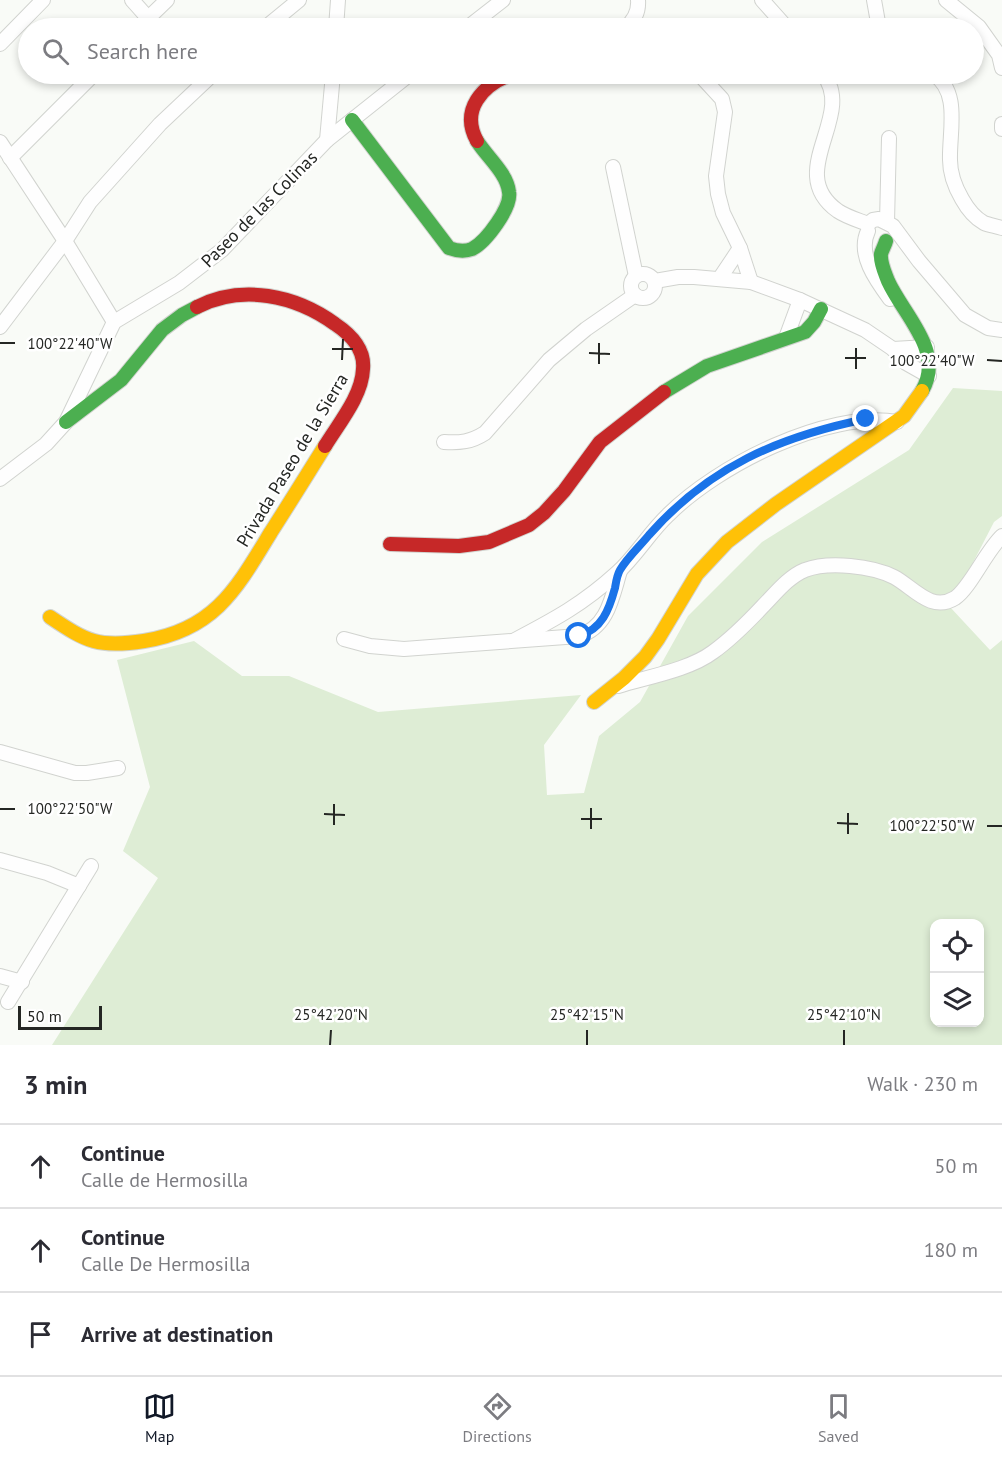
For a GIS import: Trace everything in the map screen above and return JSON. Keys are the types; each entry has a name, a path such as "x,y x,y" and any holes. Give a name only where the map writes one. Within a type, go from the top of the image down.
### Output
{"street":[{"path":"25,18 43,0"},
{"path":"132,0 148,18 167,0"},
{"path":"277,18 299,0"},
{"path":"337,18 338,0"},
{"path":"480,18 503,0"},
{"path":"762,0 778,18"},
{"path":"874,0 877,18"},
{"path":"946,0 968,18"},
{"path":"0,44 18,26"},
{"path":"984,34 999,55 1002,68"},
{"path":"10,158 83,84"},
{"path":"2,321 65,240 90,202 160,124 202,84"},
{"path":"327,140 332,84"},
{"name":"Paseo de las Colinas","path":"114,322 179,283 222,250 327,140 397,84"},
{"path":"352,120 449,248 458,251 469,250 477,247 486,238 508,204 510,194 507,185 477,143 470,119 473,105 491,84"},
{"path":"708,84 722,99 725,112 716,176 718,194 723,213 740,248 751,282"},
{"path":"830,84 834,104 817,161 816,177 824,198 839,211 868,227 871,236 907,245"},
{"path":"944,84 951,104 950,162 955,187 967,209 975,216 983,222 1002,228"},
{"path":"1002,124 1002,129"},
{"path":"887,222 889,138"},
{"path":"0,142 65,240 114,322 66,422 46,444 0,479"},
{"path":"613,167 636,276"},
{"path":"902,307 891,302 867,261 863,246 868,227 873,220 879,219 887,222 900,234 965,315 988,328 1002,330"},
{"path":"594,702 634,669 651,650 684,592 707,563 767,510 904,417 917,400 929,376 930,361 927,346 902,307 880,264 880,251 886,241"},
{"path":"720,278 740,248"},
{"path":"649,275 655,281 655,289 651,296 642,299 635,295 631,287 636,276 649,275"},
{"path":"655,281 678,277 720,278 751,282 800,300 865,330 893,349 906,363 929,376"},
{"name":"Privada Paseo de la Sierra","path":"50,617 88,641 117,645 169,637 208,617 227,600 239,585 353,400 361,385 363,357 361,349 334,322 309,307 283,298 259,294 222,297 203,303 179,315 160,332 123,378 66,422"},
{"path":"444,442 465,442 477,439 485,433 549,360 586,329 635,295"},
{"path":"786,338 800,300"},
{"path":"390,544 459,546 489,542 529,525 544,513 564,491 600,442 653,399 707,366 805,332 821,309"},
{"path":"893,349 927,346"},
{"path":"515,640 574,608 620,571 667,515 693,492 726,469 777,444 830,427 878,418 897,422"},
{"path":"852,422 875,437"},
{"path":"612,688 701,660 731,636 786,583 805,570 828,565 874,570 895,578 923,597 939,602 957,597 983,558 1002,536"},
{"path":"344,639 370,646 404,649 570,638 594,630 599,625 608,609 620,571"},
{"path":"0,752 75,773 118,768"},
{"path":"0,860 47,873 79,886"},
{"path":"8,1002 92,866"},
{"path":"0,976 22,982"}],"green space":[{"path":"953,388 1002,391 1002,516 994,522 950,607 990,650 1002,640 1002,1045 52,1045 158,878 123,851 150,787 117,660 194,641 242,676 289,676 378,712 581,695 544,745 547,795 584,793 599,736 640,702 688,616 762,542 909,450"}],"traffic: fast":[{"path":"352,120 449,248 458,250 472,249 484,239 497,224 509,198 505,178 477,141"},
{"path":"886,241 881,254 884,271 926,348 929,362 928,376 922,391"},
{"path":"66,422 121,380 162,330 197,307"},
{"path":"664,392 707,366 805,332 821,309"}],"traffic: slow":[{"path":"594,702 624,678 645,657 697,574 727,542 776,504 904,416 922,391"},
{"path":"50,617 84,637 116,644 144,641 189,627 206,616 235,588 325,446"}],"traffic: jam":[{"path":"477,141 472,130 473,109 483,92 493,84"},
{"path":"197,307 232,296 268,296 303,306 341,328 351,337 362,355 362,379 349,409 325,446"},
{"path":"390,544 459,546 489,542 529,525 544,513 564,491 600,442 664,392"}],"route":[{"path":"579,636 594,630 599,625 611,601 620,571 667,515 693,492 726,469 777,444 830,427 866,419"}]}
